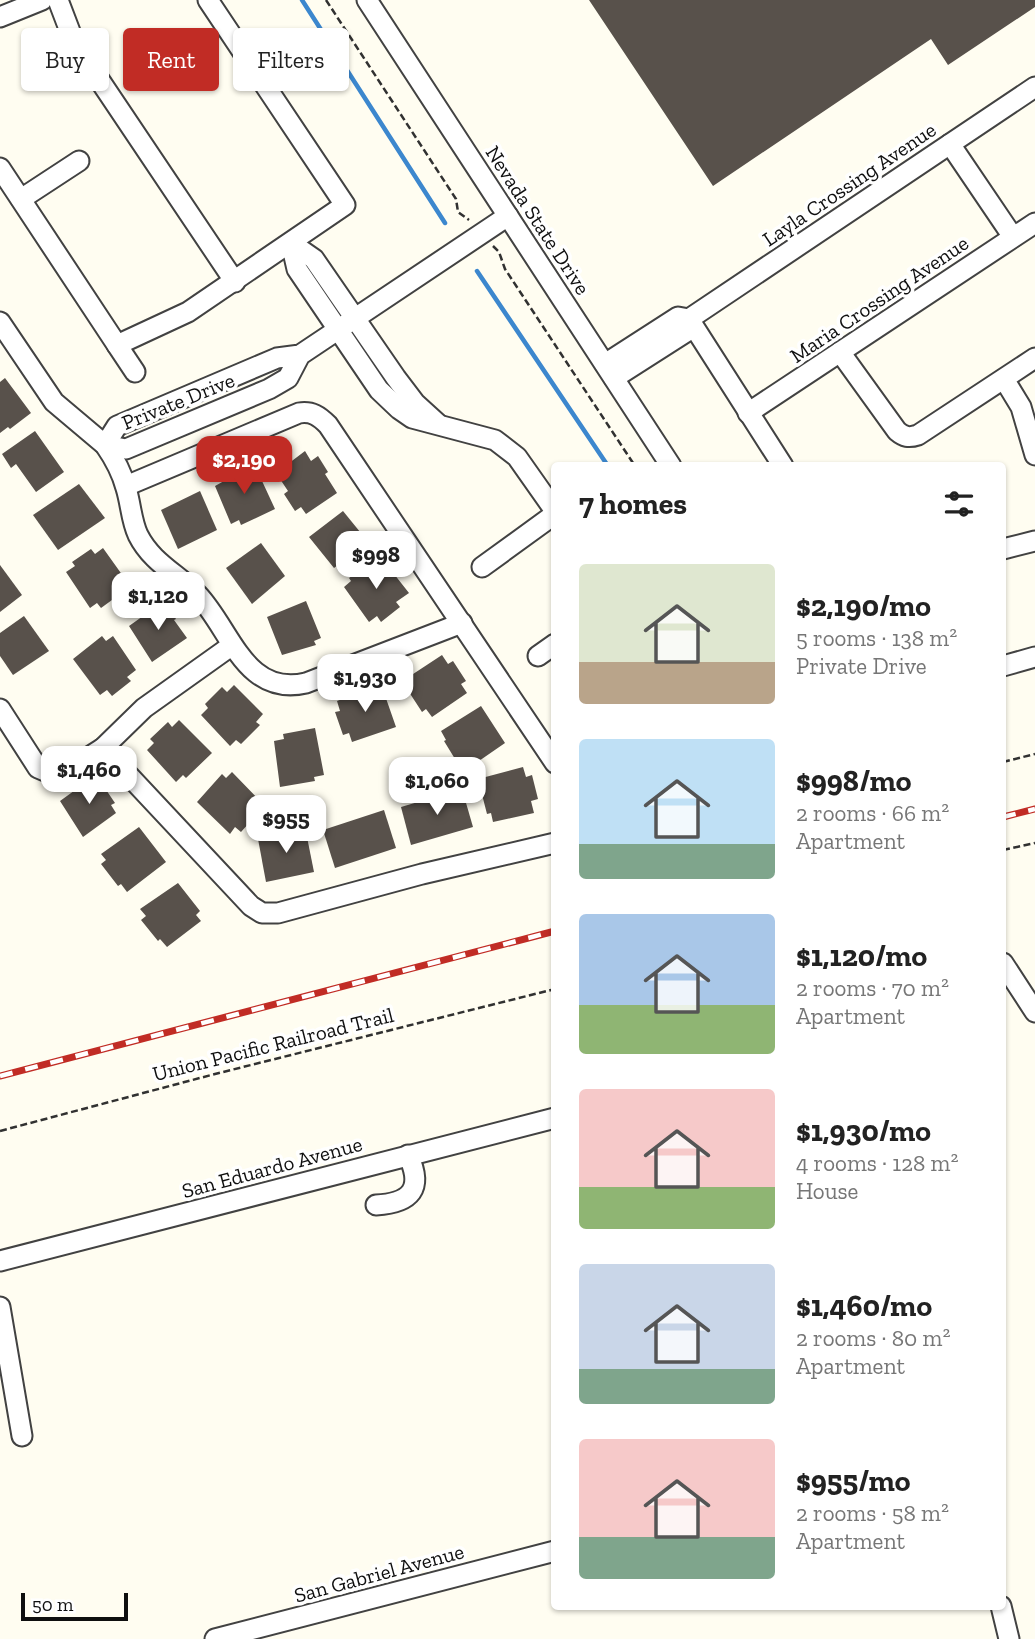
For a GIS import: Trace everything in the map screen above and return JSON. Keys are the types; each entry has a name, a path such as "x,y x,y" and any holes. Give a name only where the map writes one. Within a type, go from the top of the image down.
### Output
{"street":[{"path":"0,17 42,0"},
{"path":"58,0 74,42 235,282"},
{"path":"117,345 188,312 345,205 208,0"},
{"name":"Nevada State Drive","path":"367,0 668,462"},
{"name":"Layla Crossing Avenue","path":"609,371 678,317 689,319 1035,87"},
{"path":"950,144 1013,237"},
{"path":"21,199 79,161"},
{"path":"0,168 135,372"},
{"name":"Private Drive","path":"105,445 126,449 269,389 288,378 300,355 508,216"},
{"name":"Maria Crossing Avenue","path":"748,413 1035,223"},
{"path":"291,243 314,259 415,403 440,426"},
{"path":"291,243 297,270 379,390 399,410 412,418 495,440 517,457 551,507"},
{"path":"304,280 321,269"},
{"path":"689,319 780,462"},
{"path":"0,322 54,402 105,445 118,465 126,486 133,522 144,546 162,567 185,583 205,603 241,660 264,677 291,687 306,683 462,623"},
{"path":"840,352 897,430 903,436 911,437 1035,358"},
{"path":"1004,379 1031,426 1035,455"},
{"path":"126,486 299,412 313,413 328,425 551,757"},
{"path":"482,567 551,516"},
{"path":"1006,548 1035,541"},
{"path":"0,709 33,761 45,772 64,773 103,748 144,708 231,646"},
{"path":"538,656 551,647"},
{"path":"1006,665 1035,657"},
{"path":"103,748 251,906 262,913 278,913 422,874 551,844"},
{"path":"1006,968 1035,1012"},
{"name":"San Eduardo Avenue","path":"0,1261 551,1119"},
{"path":"376,1205 395,1204 410,1195 416,1183 415,1169 408,1155"},
{"path":"0,1307 22,1436"},
{"name":"San Gabriel Avenue","path":"215,1639 551,1552"},
{"path":"1002,1610 1009,1639"}],"path":[{"path":"326,0 456,199 458,212 463,214"},
{"path":"499,252 502,264 632,462"},
{"path":"1006,761 1035,754"},
{"path":"1006,849 1035,843"},
{"name":"Union Pacific Railroad Trail","path":"0,1131 551,990"}],"building":[{"path":"589,0 1035,0 1035,7 948,65 931,39 713,186"},
{"path":"5,378 31,413 0,433 0,382"},
{"path":"35,431 64,472 36,492 16,464 11,468 2,454"},
{"path":"305,451 311,461 318,456 337,493 306,514 301,507 295,511 284,494 288,491 276,473"},
{"path":"244,466 247,472 256,468 275,509 241,525 239,520 231,524 215,486 224,481 222,476"},
{"path":"79,484 105,518 58,550 33,515"},
{"path":"200,491 217,530 178,549 161,510"},
{"path":"343,511 369,543 355,559 352,554 334,568 309,537"},
{"path":"261,543 285,576 252,604 226,568"},
{"path":"103,548 128,583 120,588 123,592 101,608 97,603 90,608 66,572 75,566 72,562 91,549 95,554"},
{"path":"383,560 409,593 396,602 400,607 381,622 377,616 369,622 344,587 351,581 349,578 371,562 375,567"},
{"path":"0,565 22,595 0,612"},
{"path":"306,601 321,638 314,641 316,645 282,655 267,617"},
{"path":"160,604 166,611 169,609 187,638 152,662 129,626"},
{"path":"24,616 49,651 13,675 0,656 0,633"},
{"path":"102,636 106,641 113,636 136,670 127,677 131,681 112,696 107,690 100,695 73,659"},
{"path":"442,655 448,664 453,661 466,681 461,684 467,693 432,717 426,709 422,712 407,689 412,686 407,678"},
{"path":"381,684 396,727 352,742 349,733 343,735 335,712 340,711 337,701"},
{"path":"234,685 263,714 256,722 260,725 241,744 236,740 230,746 201,715 208,708 205,704 222,687 227,692"},
{"path":"481,706 505,743 463,772 441,731"},
{"path":"179,720 212,753 186,778 183,775 176,782 147,750 154,743 150,739 168,722 172,727"},
{"path":"315,728 324,775 314,777 315,781 280,787 274,741 284,739 283,734"},
{"path":"523,767 526,777 532,775 538,799 531,801 534,813 493,822 491,813 487,814 478,779"},
{"path":"232,772 262,803 254,811 257,814 241,832 235,827 230,834 197,802 222,774 226,778"},
{"path":"96,775 115,803 111,805 116,813 83,837 60,801"},
{"path":"462,789 473,827 411,845 401,807"},
{"path":"384,810 396,848 335,868 323,830"},
{"path":"139,827 166,862 127,892 121,884 118,886 101,864 106,860 101,854"},
{"path":"305,827 314,872 266,882 258,839"},
{"path":"178,883 200,911 196,915 201,921 167,947 160,939 158,941 141,920 146,916 140,909"}],"waterway":[{"path":"302,0 445,223"},
{"path":"477,271 605,462"}],"railway":[{"path":"1006,816 1035,809"},
{"path":"0,1076 551,932"}]}
